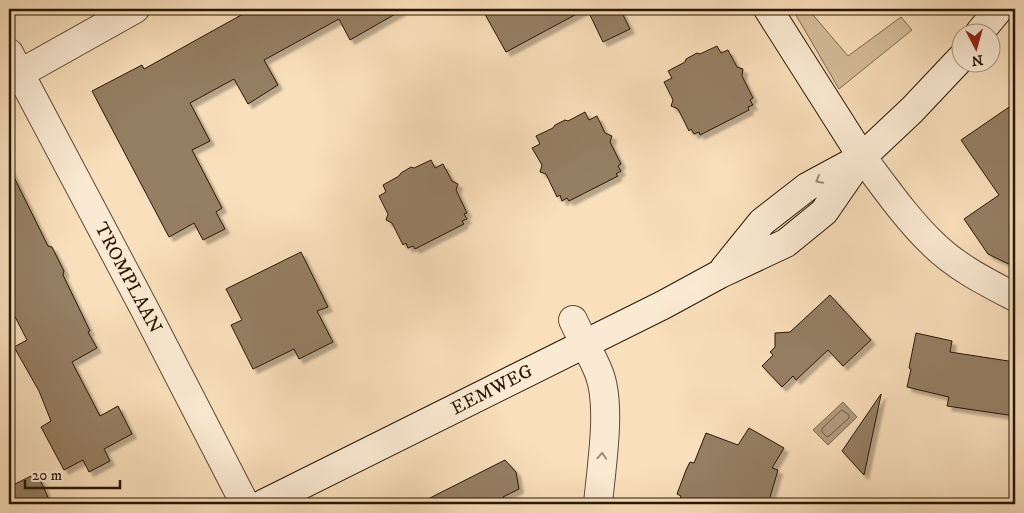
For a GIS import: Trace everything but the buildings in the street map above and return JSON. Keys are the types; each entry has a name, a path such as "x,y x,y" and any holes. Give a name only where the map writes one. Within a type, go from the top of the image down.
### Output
{"main road":[{"path":"14,64 135,9"},
{"path":"768,9 862,157 903,210 933,244 974,276 1015,297"},
{"path":"988,22 999,9"},
{"name":"TROMPLAAN","path":"14,64 144,308 245,504"},
{"name":"EEMWEG","path":"263,504 579,332 663,305 720,274 786,243 824,212 862,157 912,110 952,68"},
{"path":"579,332 599,373 605,396 598,504"}],"shaded area":[{"path":"808,9 848,56 901,17 912,30 839,89 793,10"}],"water":[{"path":"843,402 857,417 828,445 813,430"}]}
